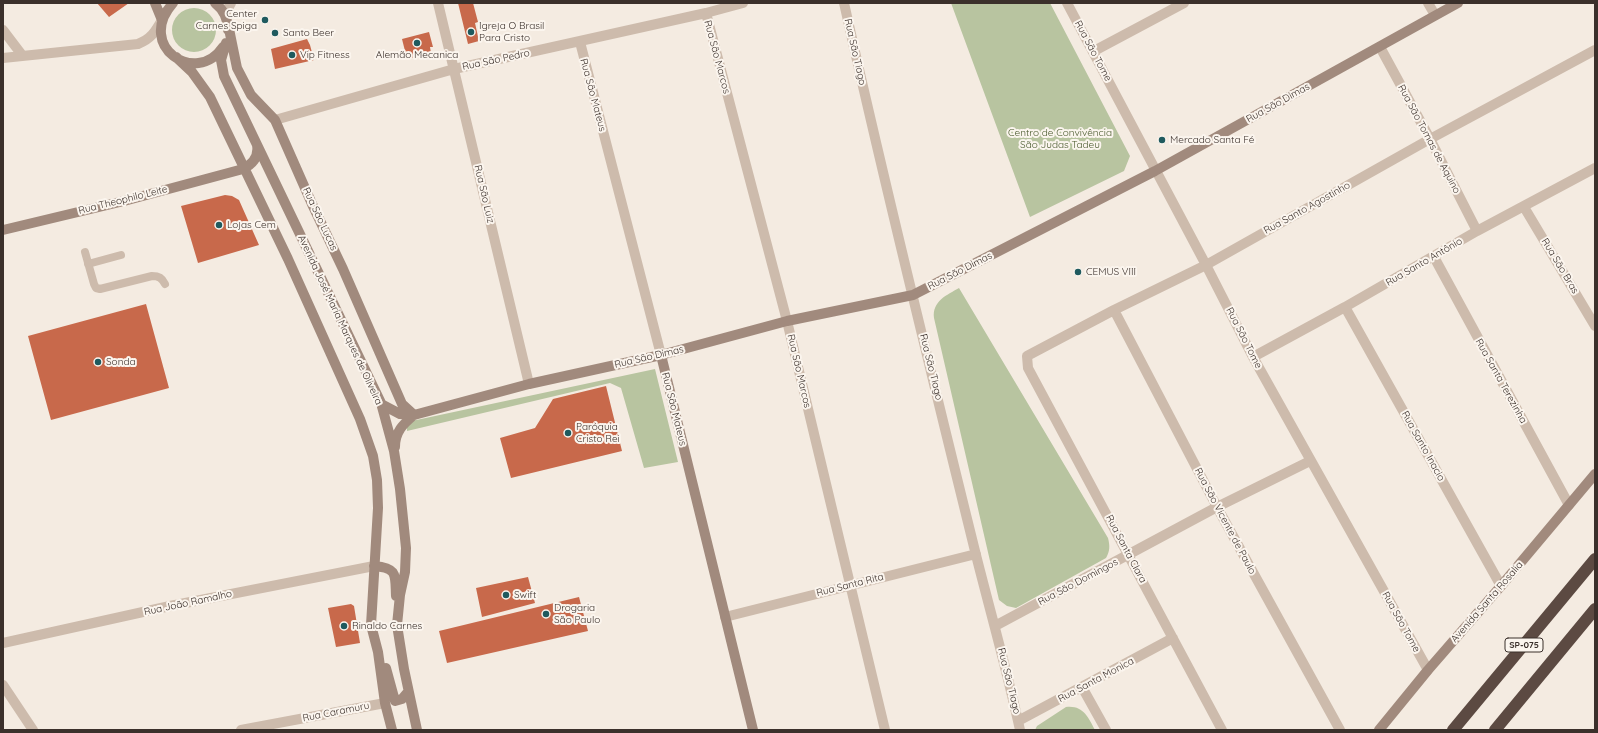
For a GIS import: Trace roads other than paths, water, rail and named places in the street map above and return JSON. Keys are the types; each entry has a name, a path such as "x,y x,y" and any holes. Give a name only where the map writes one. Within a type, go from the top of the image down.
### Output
{"highway":[{"name":"SP-075","path":"1453,730 1595,559"},
{"name":"SP-075","path":"1496,730 1595,609"}],"street":[{"path":"155,3 162,20 160,30 162,41 168,50 192,72 210,97 243,169 288,259 360,419 370,449 377,480 377,531 372,625 378,652 385,703 392,730"},
{"path":"3,58 138,44 146,41 153,35 166,11 173,3"},
{"path":"216,3 225,14 231,3"},
{"name":"Rua São Luiz","path":"438,3 529,384"},
{"name":"Rua São Pedro","path":"275,120 454,69 580,42 706,13 742,3"},
{"name":"Rua São Tiago","path":"844,3 888,199 976,554 996,626 1019,726"},
{"name":"Rua São Tome","path":"1067,3 1094,51 1206,264 1252,356 1428,670"},
{"path":"1094,51 1184,3"},
{"path":"1428,3 1435,15"},
{"name":"Rua São Dimas","path":"414,415 529,384 661,355 787,321 913,295 1156,171 1458,3"},
{"name":"Rua São Marcos","path":"706,13 787,321 885,730"},
{"name":"Rua São Lucas","path":"225,14 236,63 243,81 251,95 275,120 312,204 343,269 402,404 414,415"},
{"name":"Avenida José Maria Marques de Oliveira","path":"228,24 226,43 222,53 222,71 381,404 394,451 406,548 405,572 397,618 408,692 417,730"},
{"path":"3,30 22,55"},
{"name":"Rua São Mateus","path":"580,42 661,355 754,730"},
{"path":"176,57 192,63 206,61 214,57 226,43"},
{"name":"Rua São Tomas de Aquino","path":"1380,47 1430,139 1477,231"},
{"name":"Rua Santo Agostinho","path":"1028,368 1027,356 1206,264 1430,139 1595,50"},
{"path":"243,169 252,162 257,155 256,141"},
{"name":"Rua Santo Antônio","path":"1252,356 1345,307 1477,231 1595,168"},
{"name":"Rua Theophilo Leite","path":"3,230 124,201 243,169"},
{"name":"Rua São Bras","path":"1524,207 1595,326"},
{"name":"Rua Santa Terezinha","path":"1434,257 1569,505"},
{"name":"Rua Santo Inacio","path":"1345,307 1501,586"},
{"name":"Rua São Vicente de Paulo","path":"1114,310 1217,507 1340,730"},
{"name":"Rua Santa Clara","path":"1028,368 1222,730"},
{"path":"381,404 400,414 414,415"},
{"path":"394,451 395,442 400,428 414,415"},
{"name":"Rua São Domingos","path":"996,626 1217,507 1310,461"},
{"name":"Avenida Santa Rosalia","path":"1379,730 1428,670 1595,474"},
{"name":"Rua Santa Rita","path":"725,616 976,554"},
{"path":"374,566 390,568 395,575 397,618"},
{"name":"Rua João Ramalho","path":"3,643 170,606 374,566"},
{"name":"Rua Santa Monica","path":"1019,726 1082,687 1173,638"},
{"path":"378,652 385,665 395,700 402,699 408,692"},
{"path":"3,684 33,730"},
{"path":"1082,687 1106,730"},
{"name":"Rua Caramuru","path":"241,730 385,703"}],"lane":[{"path":"85,252 96,288 100,289 152,276 158,276 165,284"},
{"path":"88,264 121,255"}],"place":[{"name":"Center Carnes Spiga","path":"265,20"},
{"name":"Igreja O Brasil Para Cristo","path":"471,32"},
{"name":"Santo Beer","path":"275,33"},
{"name":"Alemão Mecanica","path":"417,43"},
{"name":"Vip Fitness","path":"292,55"},
{"name":"Mercado Santa Fé","path":"1162,140"},
{"name":"Lojas Cem","path":"219,225"},
{"name":"CEMUS VIII","path":"1078,272"},
{"name":"Sonda","path":"98,362"},
{"name":"Paróquia Cristo Rei","path":"568,433"},
{"name":"Swift","path":"506,595"},
{"name":"Drogaria São Paulo","path":"546,614"},
{"name":"Rinaldo Carnes","path":"344,626"}],"park label":[{"name":"Centro de Convivência São Judas Tadeu","path":"1060,138"}]}
